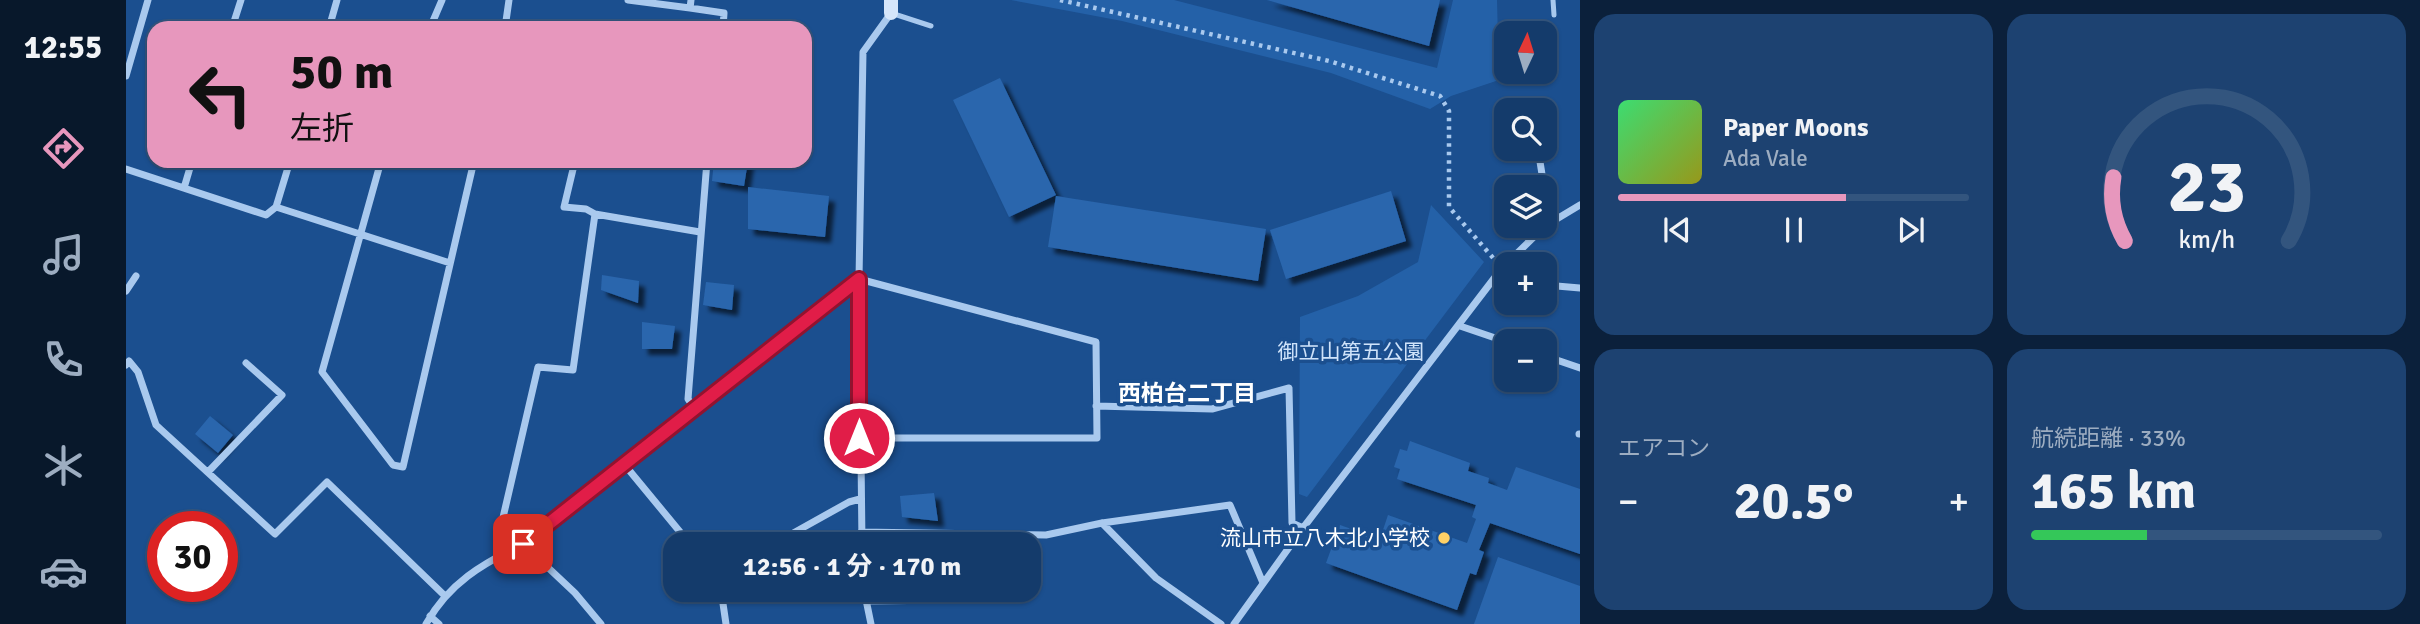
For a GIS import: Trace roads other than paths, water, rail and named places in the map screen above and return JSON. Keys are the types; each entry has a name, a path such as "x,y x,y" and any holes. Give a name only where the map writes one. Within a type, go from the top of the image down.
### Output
{"street":[{"path":"126,76 148,0"},
{"path":"234,21 241,0"},
{"path":"331,21 337,0"},
{"path":"433,21 442,0"},
{"path":"506,21 509,0"},
{"path":"628,0 690,4 724,13 723,21"},
{"path":"861,532 859,279 863,52 891,6"},
{"path":"184,188 190,168"},
{"path":"126,169 266,215 276,207 288,168"},
{"path":"379,168 322,372 393,465 402,467 472,168"},
{"path":"573,168 564,207 700,232"},
{"path":"695,409 688,400 706,168"},
{"path":"1557,219 1580,205"},
{"path":"276,207 450,263"},
{"path":"501,555 498,540 538,367 573,370 595,214"},
{"path":"1234,624 1303,528 1502,268 1533,238"},
{"path":"126,291 136,276"},
{"path":"859,279 1096,342 1097,438 859,438"},
{"path":"426,624 444,595 469,573 523,544 859,279"},
{"path":"1557,286 1580,288"},
{"path":"1460,326 1494,338"},
{"path":"1557,360 1580,368"},
{"path":"127,361 138,372 156,425 275,534 327,482 444,595"},
{"path":"208,472 282,395 246,363"},
{"path":"1096,406 1212,409 1289,388 1292,523 1303,528"},
{"path":"624,464 680,532"},
{"path":"795,532 849,502 860,499"},
{"path":"1041,535 1102,523 1230,505 1263,583"},
{"path":"1102,523 1156,578 1221,624"},
{"path":"523,544 575,593 601,624"},
{"path":"723,602 726,624"},
{"path":"865,602 871,624"},
{"path":"430,616 439,624"}],"lane":[{"path":"1553,0 1554,15"},
{"path":"891,6 931,26"}],"place":[{"name":"流山市立八木北小学校","path":"1444,538"}],"district":[{"name":"西柏台二丁目","path":"1187,393"}],"park label":[{"name":"御立山第五公園","path":"1351,352"}]}
